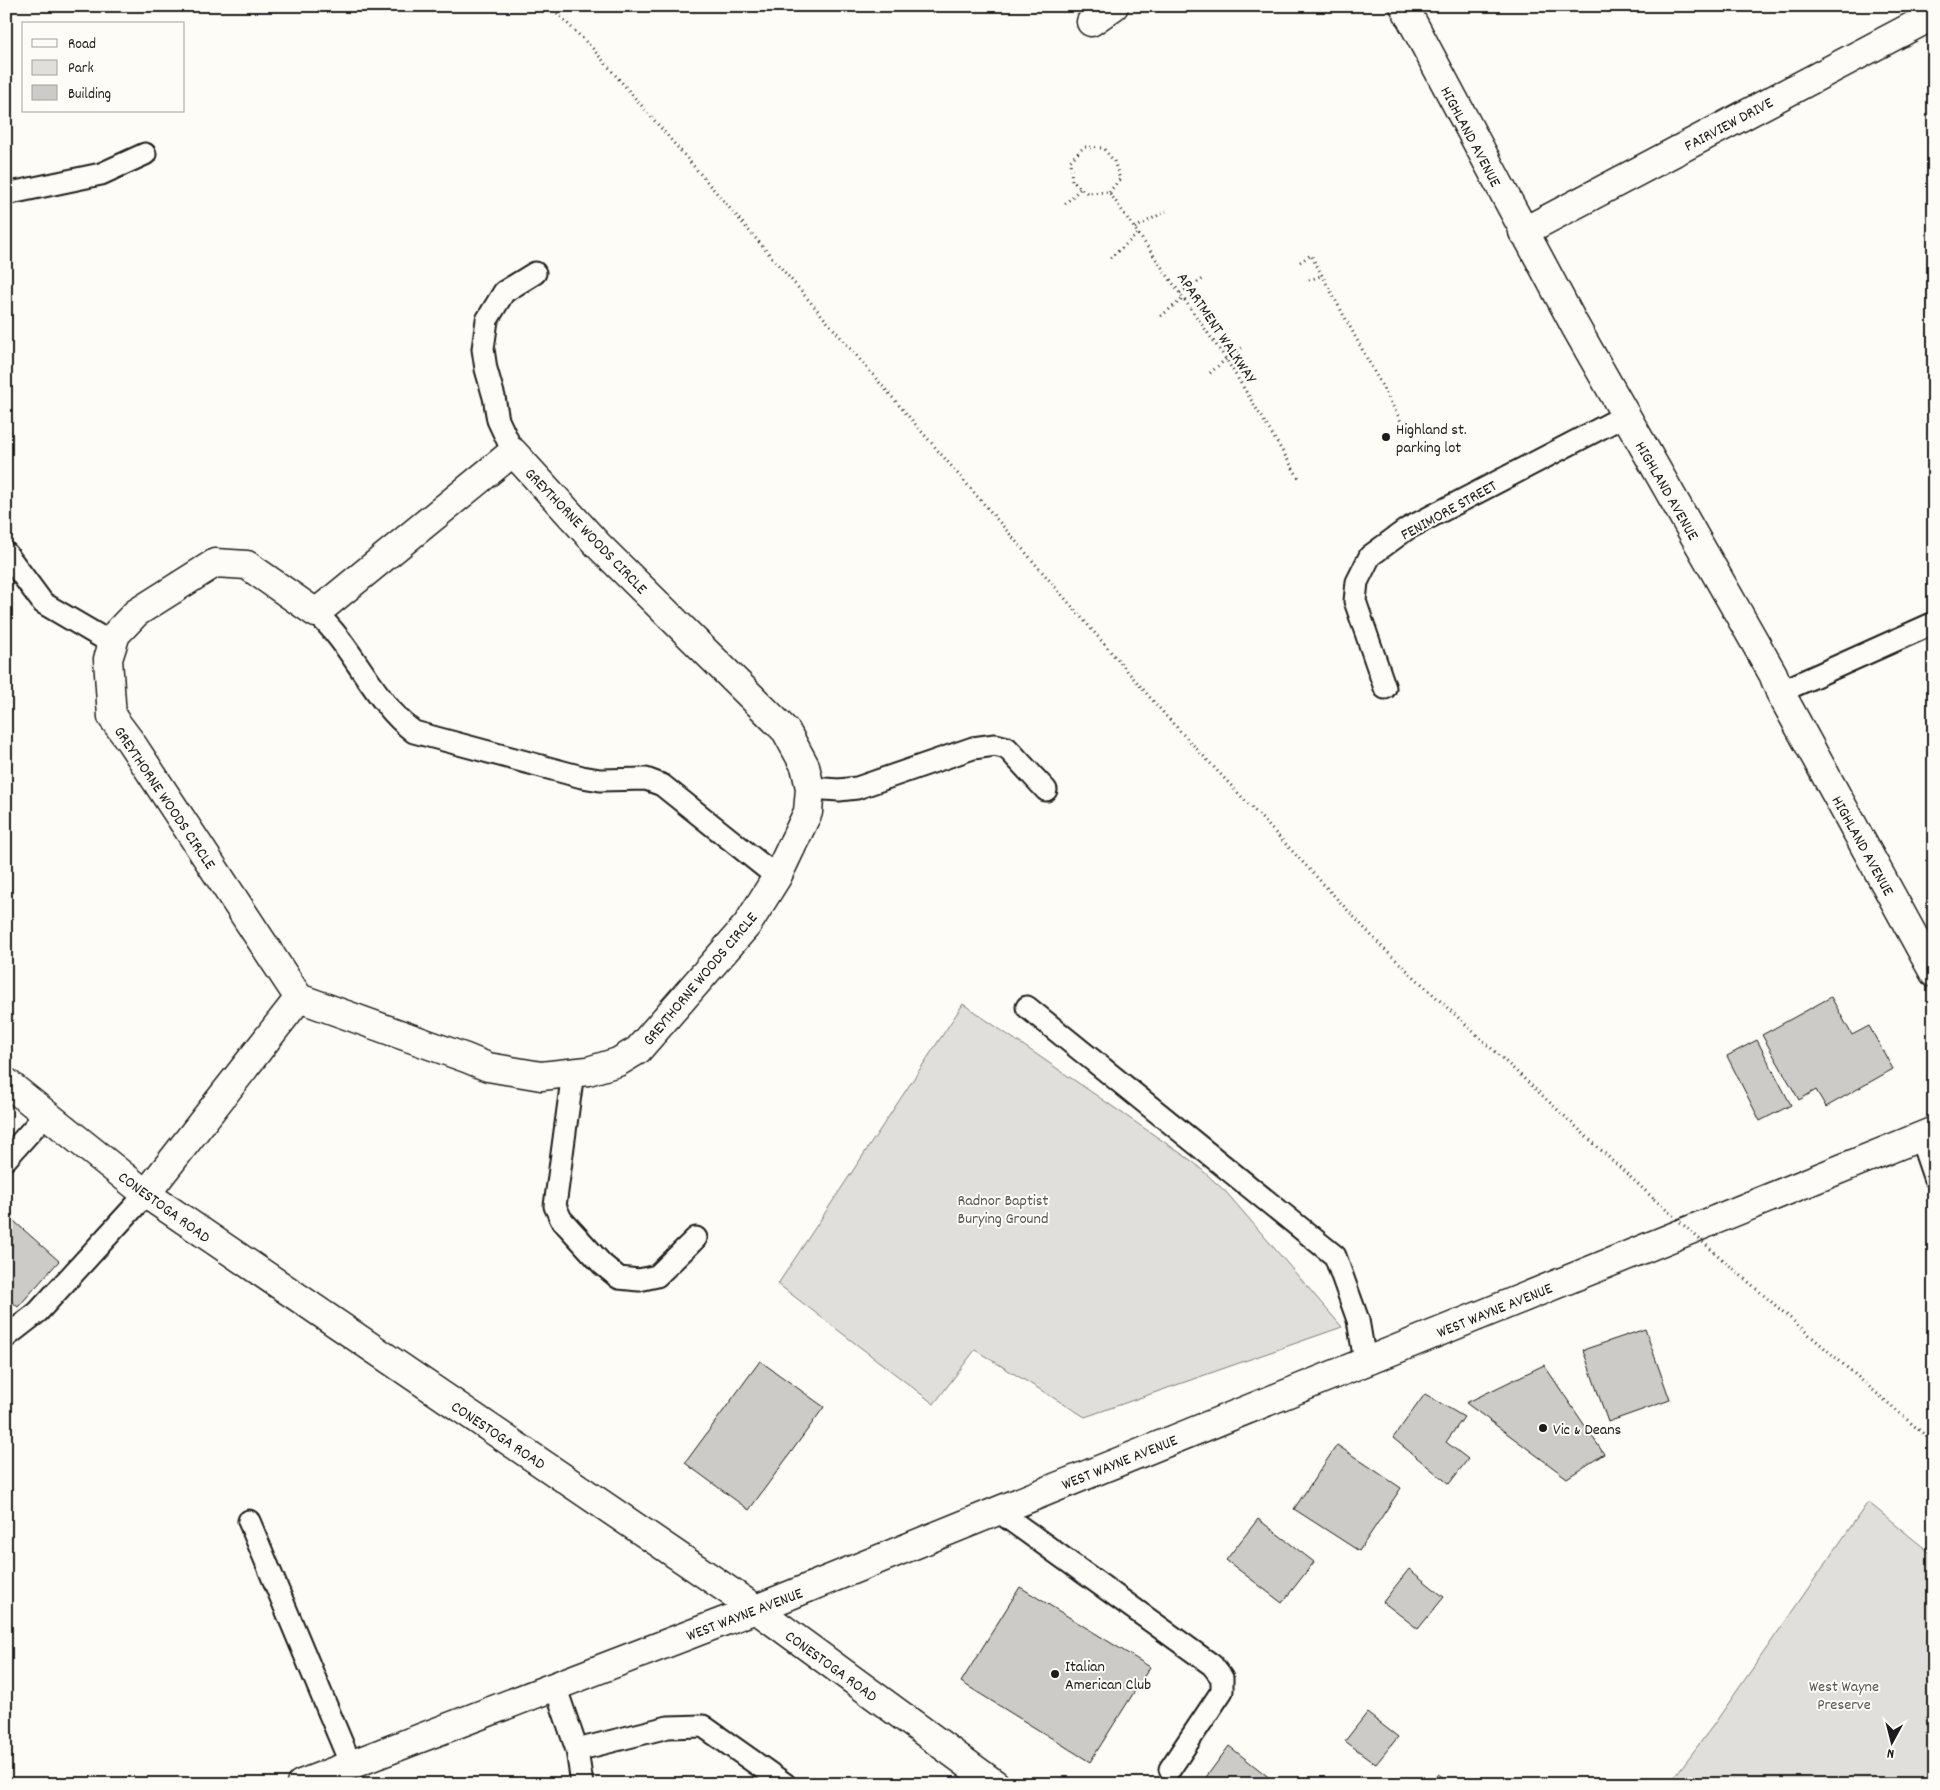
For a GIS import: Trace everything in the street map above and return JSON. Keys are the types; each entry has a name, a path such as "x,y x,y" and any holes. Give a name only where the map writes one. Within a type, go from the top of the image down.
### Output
{"street":[{"path":"1091,22 1114,6"},
{"name":"HIGHLAND AVENUE","path":"1404,6 1523,232 1772,674 1780,692 1934,973"},
{"name":"FAIRVIEW DRIVE","path":"1523,232 1934,15"},
{"name":"GREYTHORNE WOODS CIRCLE","path":"513,452 598,545 786,731 805,766 810,788 808,812 777,877 748,925 638,1050 618,1062 588,1071 541,1076 488,1067 299,998 136,749 112,717 108,658 116,634 136,613 215,563 247,565 316,612 513,452"},
{"path":"146,1194 299,998"},
{"name":"CONESTOGA ROAD","path":"6,1082 146,1194 756,1609 995,1784"},
{"name":"WEST WAYNE AVENUE","path":"302,1784 756,1609 1927,1133"}],"lane":[{"path":"6,194 101,174 145,154"},
{"path":"513,452 498,420 483,349 488,320 504,292 535,273"},
{"name":"FENIMORE STREET","path":"1385,688 1355,601 1357,582 1370,556 1407,529 1626,416"},
{"path":"6,553 43,603 113,644"},
{"path":"316,612 332,627 394,714 414,732 582,777 600,780 646,779 662,785 777,877"},
{"path":"1780,692 1934,622"},
{"path":"810,788 839,790 857,788 973,748 995,745 1008,748 1046,790"},
{"path":"1027,1007 1335,1256 1358,1320 1365,1362"},
{"path":"573,1072 555,1206 561,1219 602,1264 619,1278 639,1280 657,1276 696,1238"},
{"path":"6,1159 46,1114"},
{"path":"1927,1133 1934,1177"},
{"path":"6,1337 38,1312 146,1194"},
{"path":"998,1511 1212,1664 1222,1678 1222,1691 1170,1769"},
{"path":"249,1521 351,1765"},
{"path":"555,1686 577,1750 582,1784"},
{"path":"577,1750 668,1727 704,1726 785,1784"}],"path":[{"path":"550,6 593,49 1173,723 1383,948 1722,1259 1934,1442"},
{"path":"1084,147 1103,148 1114,161 1120,178 1109,192 1087,193 1072,181 1070,161 1084,147"},
{"path":"1065,204 1081,188"},
{"name":"APARTMENT WALKWAY","path":"1109,192 1226,359 1300,480"},
{"path":"1135,228 1166,210"},
{"path":"1110,258 1138,234"},
{"path":"1300,262 1310,255 1402,423"},
{"path":"1309,280 1321,276"},
{"path":"1180,293 1203,279"},
{"path":"1161,316 1184,298"},
{"path":"1210,374 1226,359 1242,348"}],"green space":[{"name":"Radnor Baptist Burying Ground","path":"963,1004 1192,1161 1226,1192 1342,1327 1085,1417 975,1350 934,1404 778,1284"},
{"name":"West Wayne Preserve","path":"1868,1502 1934,1556 1934,1784 1669,1784 1712,1727"}],"building":[{"path":"1831,997 1852,1035 1869,1026 1893,1069 1826,1107 1816,1090 1799,1100 1762,1035"},
{"path":"1757,1040 1791,1105 1760,1121 1727,1056"},
{"path":"6,1214 59,1261 18,1307 6,1297"},
{"path":"1645,1329 1670,1400 1608,1422 1583,1350"},
{"path":"760,1361 824,1407 749,1510 685,1463"},
{"name":"Vic & Deans","path":"1544,1365 1604,1454 1567,1478 1466,1403"},
{"path":"1425,1394 1464,1417 1446,1442 1468,1459 1449,1484 1393,1438"},
{"path":"1337,1445 1401,1488 1359,1551 1294,1509"},
{"path":"1258,1519 1314,1562 1282,1603 1226,1560"},
{"path":"1409,1569 1444,1597 1418,1629 1383,1602"},
{"name":"Italian American Club","path":"1020,1587 1150,1667 1090,1762 961,1682"},
{"path":"1367,1713 1398,1737 1376,1764 1345,1741"},
{"path":"1229,1746 1271,1779 1267,1784 1201,1784"},
{"path":"1438,1774 1453,1784 1431,1784"}],"place":[{"name":"Highland st. parking lot","path":"1386,437"},
{"name":"Vic & Deans","path":"1543,1428"},
{"name":"Italian American Club","path":"1055,1674"}]}
